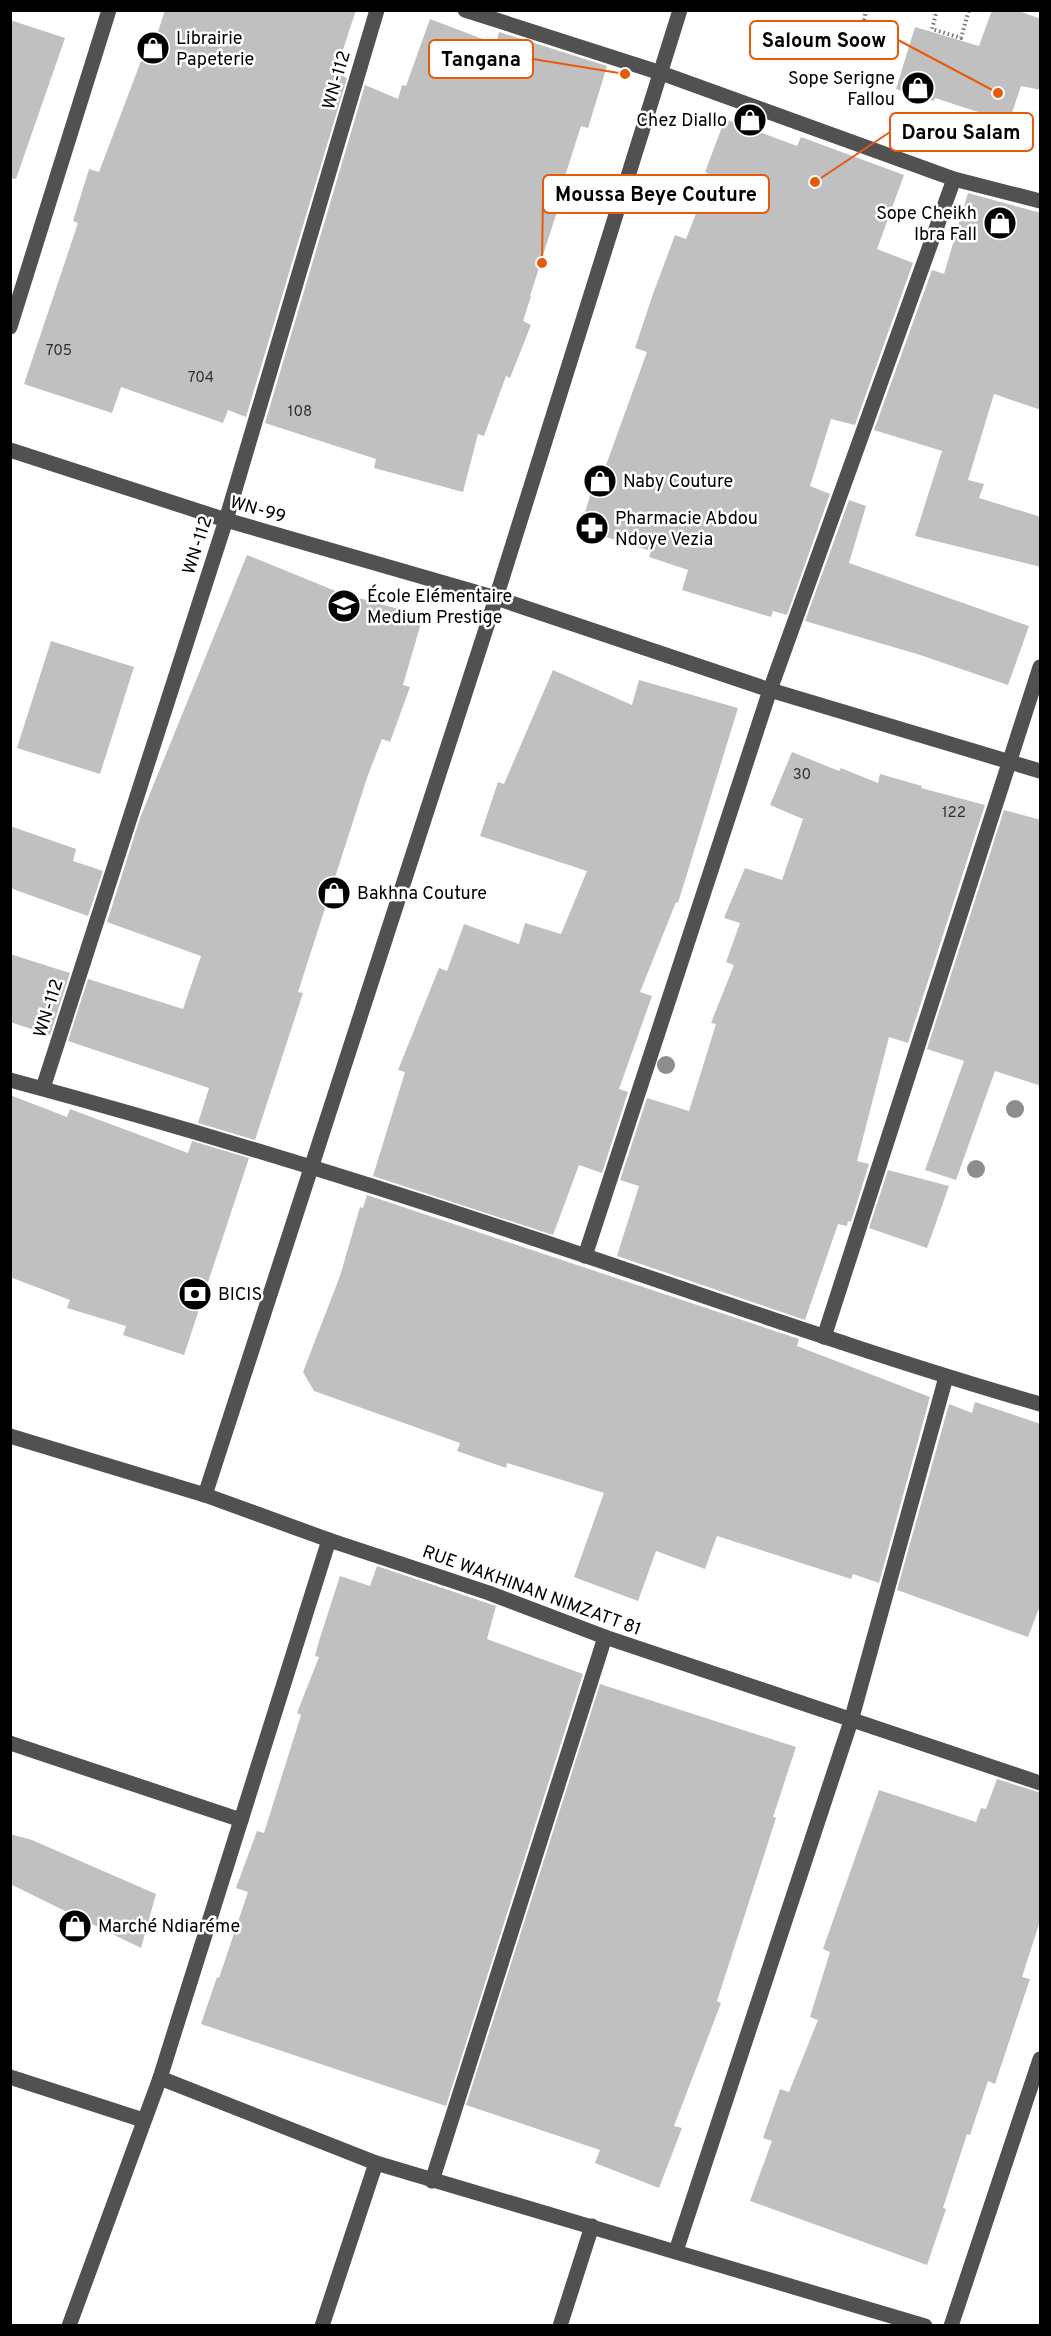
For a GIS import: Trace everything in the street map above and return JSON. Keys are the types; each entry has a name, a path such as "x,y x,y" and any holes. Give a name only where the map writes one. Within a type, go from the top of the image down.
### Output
{"street":[{"path":"10,327 109,10"},
{"name":"WN-112","path":"43,1088 226,520 377,10"},
{"path":"465,10 661,73 954,179 1041,201"},
{"path":"205,1495 496,598 680,10"},
{"path":"585,1256 770,690 954,179"},
{"name":"WN-99","path":"10,450 226,520 496,598 770,690 1041,771"},
{"path":"824,1337 1041,667"},
{"path":"10,1080 311,1166 946,1377 1041,1404"},
{"path":"676,2252 851,1721 946,1377"},
{"name":"RUE WAKHINAN NIMZATT 81","path":"10,1436 205,1495 329,1540 489,1593 604,1637 1041,1783"},
{"path":"69,2325 160,2078 329,1540"},
{"path":"432,2181 604,1637"},
{"path":"10,1743 241,1820"},
{"path":"951,2325 1041,2059"},
{"path":"10,2077 143,2120"},
{"path":"160,2078 376,2163 925,2325"},
{"path":"322,2325 376,2163"},
{"path":"560,2325 592,2226"}],"path":[{"path":"864,20 866,10"},
{"path":"937,10 932,29 961,38 969,10"}],"building":[{"path":"165,10 356,10 338,65 341,66 338,74 347,78 246,417 228,410 223,423 121,387 112,413 24,384 78,223 73,221 89,169 99,172 141,61 148,63"},
{"path":"992,10 1016,10 1041,19 1041,90 1021,86 1009,122 935,98 934,101 896,89 915,27 979,46"},
{"path":"430,19 496,44 499,32 607,66 588,128 581,126 558,198 561,199 523,321 531,325 510,378 506,376 484,436 478,434 463,492 374,468 376,459 265,423 365,85 398,99 402,85 406,86"},
{"path":"10,20 65,38 16,179 10,178"},
{"path":"725,119 797,146 801,137 904,175 877,249 913,263 855,425 831,419 810,486 830,494 787,615 773,611 771,617 682,590 688,570 649,557 651,551 580,529 599,466 605,468 647,352 635,348 653,294 675,235 686,239 711,175 705,172"},
{"path":"968,193 1041,213 1041,410 994,394 968,480 984,484 979,498 1041,517 1041,567 915,536 942,451 874,430 932,270 944,274"},
{"path":"849,500 866,506 849,563 1029,626 1008,685 917,654 805,621"},
{"path":"247,555 338,592 423,616 403,685 410,687 390,742 382,739 368,775 298,992 303,993 255,1140 198,1123 209,1088 68,1041 88,979 183,1009 201,956 107,922 140,818"},
{"path":"51,641 134,667 100,774 17,748"},
{"path":"553,670 632,705 639,680 738,708 678,903 676,902 640,992 652,996 619,1089 628,1092 602,1173 579,1165 553,1235 373,1176 405,1072 398,1070 439,968 447,971 464,924 519,944 525,923 561,934 587,871 480,836 498,782 504,784"},
{"path":"792,752 839,771 841,768 878,783 880,774 922,786 921,788 985,805 908,1043 889,1037 857,1161 869,1164 851,1222 848,1221 847,1226 838,1224 805,1320 617,1256 639,1186 620,1180 647,1098 689,1111 716,1024 711,1023 734,965 726,962 740,923 724,918 745,868 782,880 803,819 770,805"},
{"path":"1004,810 1041,820 1041,1086 995,1071 956,1180 925,1170 964,1061 927,1049"},
{"path":"10,826 76,849 73,861 103,871 88,916 10,888"},
{"path":"10,954 70,973 50,1035 10,1022"},
{"path":"10,1095 67,1117 70,1109 188,1153 192,1141 249,1158 184,1355 123,1335 126,1326 67,1308 70,1300 10,1277"},
{"path":"888,1170 949,1186 927,1248 869,1228"},
{"path":"367,1195 799,1339 797,1346 930,1397 879,1583 853,1574 851,1579 717,1536 705,1569 656,1551 638,1601 574,1577 604,1493 507,1463 506,1468 457,1451 460,1443 314,1391 303,1372 340,1276 360,1207 363,1208"},
{"path":"975,1402 1041,1424 1041,1603 1028,1637 897,1590 949,1404 972,1413"},
{"path":"377,1566 496,1606 487,1639 583,1674 446,2106 201,2024 248,1892 236,1888 257,1831 264,1833 301,1715 297,1713 319,1657 315,1656 340,1576 370,1586"},
{"path":"600,1684 796,1747 773,1817 776,1818 717,2001 721,2003 674,2126 682,2128 659,2188 595,2163 600,2150 466,2105"},
{"path":"997,1779 1041,1793 1041,1918 1022,1977 1030,1979 995,2084 988,2081 970,2135 967,2134 943,2208 946,2209 927,2265 750,2201 772,2141 763,2138 780,2089 789,2092 818,2020 810,2017 830,1952 823,1949 879,1790 976,1822 981,1808 986,1809"},
{"path":"10,1834 32,1840 156,1894 141,1948 10,1884"}],"place":[{"name":"Librairie Papeterie","path":"153,48"},
{"name":"Tangana","path":"625,74"},
{"name":"Sope Serigne Fallou","path":"918,88"},
{"name":"Saloum Soow","path":"998,93"},
{"name":"Chez Diallo","path":"750,120"},
{"name":"Darou Salam","path":"815,182"},
{"name":"Sope Cheikh Ibra Fall","path":"1000,223"},
{"name":"Moussa Beye Couture","path":"542,263"},
{"name":"Naby Couture","path":"600,481"},
{"name":"Pharmacie Abdou Ndoye Vezia","path":"592,528"},
{"name":"École Elémentaire Medium Prestige","path":"344,606"},
{"name":"Bakhna Couture","path":"334,893"},
{"name":"BICIS","path":"195,1294"},
{"name":"Marché Ndiaréme","path":"75,1926"}]}
